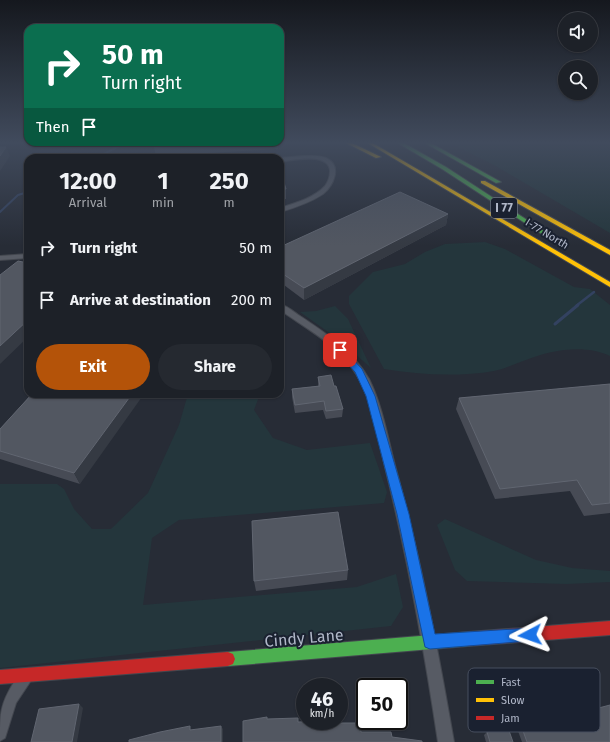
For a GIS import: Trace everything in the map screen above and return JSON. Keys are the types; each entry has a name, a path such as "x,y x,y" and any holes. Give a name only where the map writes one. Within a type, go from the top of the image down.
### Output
{"main road":[{"path":"417,177 473,204"},
{"name":"I-77 North","path":"427,177 610,285"},
{"name":"I 77","path":"458,177 553,238"},
{"name":"I 77","path":"472,177 610,253"},
{"name":"I 77","path":"488,177 610,246"},
{"name":"Cindy Lane","path":"0,677 610,628"}],"street":[{"path":"284,208 322,191 332,180 333,177"},
{"path":"0,258 24,256"},
{"path":"284,309 340,350 359,371 366,383 403,514 430,642 446,742"},
{"path":"0,733 10,699 28,675"}],"shaded area":[{"path":"514,177 610,177 610,233"},
{"path":"485,242 505,249 574,287 590,289 610,305 610,356 590,350 579,349 557,351 536,356 498,370 453,375 411,373 384,369 349,304 349,296 373,272 405,264 425,252 445,244"},
{"path":"335,306 348,319 371,368 338,339 300,312 316,311"},
{"path":"187,398 258,398 254,410 273,438 307,450 370,443 387,492 384,503 179,520 152,538 143,605 357,587 396,574 403,607 391,626 0,668 0,484 57,484 64,489 74,509 92,529 111,529 148,493 179,425"},
{"path":"445,519 536,560 572,568 610,571 610,582 566,584 467,581 455,570 437,525"}],"building":[{"path":"400,192 448,214 304,288 284,275 284,245"},
{"path":"18,261 24,262 24,324 0,346 0,275"},
{"path":"331,375 343,409 326,411 324,401 295,405 292,389 320,386 318,377"},
{"path":"610,384 610,503 592,505 577,480 500,489 459,398"},
{"path":"28,398 129,398 74,473 0,451 0,429"},
{"path":"338,512 348,570 254,581 252,521"},
{"path":"79,704 72,742 31,742 39,709"},
{"path":"610,705 610,742 527,742 523,732 600,732 600,708"},
{"path":"267,717 267,719 296,718 296,730 348,730 348,723 356,723 356,730 361,730 361,732 391,732 392,737 422,742 243,742 243,721"},
{"path":"190,726 190,730 221,726 221,742 129,742 129,740"},
{"path":"487,732 509,732 513,742 490,742"}],"waterway":[{"path":"0,212 18,195 24,193"},
{"path":"576,306 594,292"},
{"path":"555,324 578,305"}],"traffic: fast":[{"path":"457,177 544,233"},
{"path":"488,177 498,182"},
{"path":"228,659 468,639"}],"traffic: slow":[{"path":"427,177 610,285"},
{"path":"483,182 610,253"}],"traffic: jam":[{"path":"468,639 610,628"},
{"path":"0,677 228,659"}],"route":[{"path":"340,350 359,371 371,396 403,514 430,642 530,635"}]}
